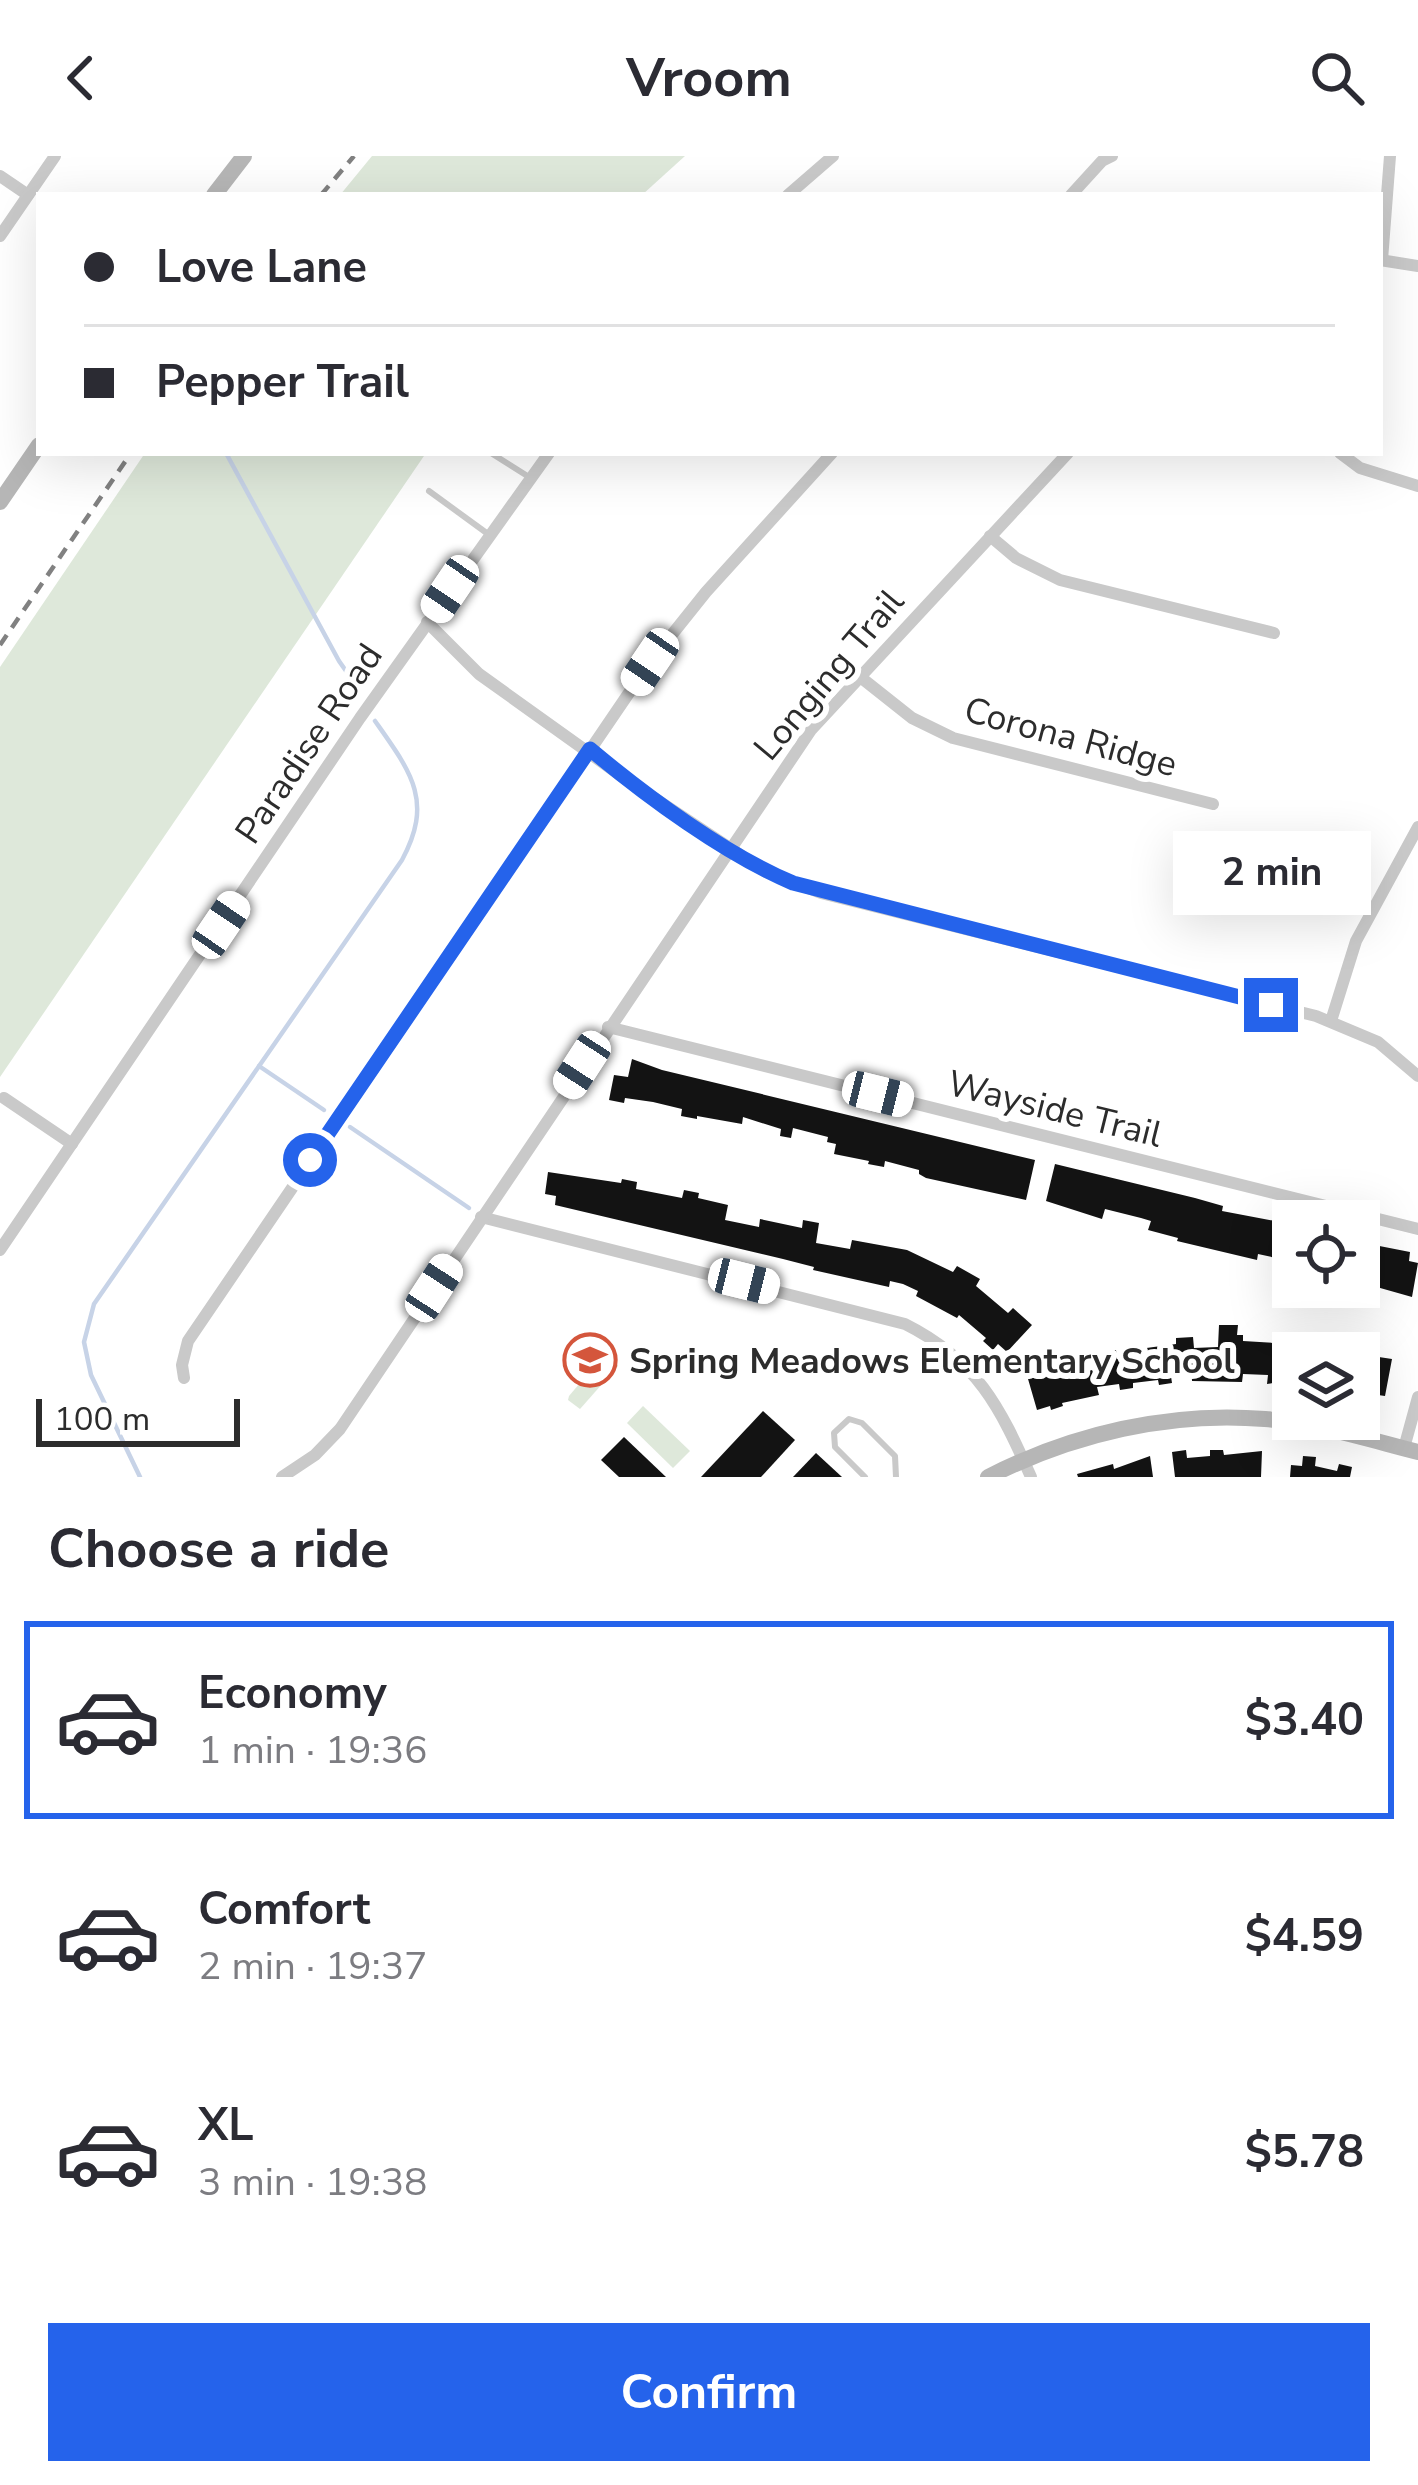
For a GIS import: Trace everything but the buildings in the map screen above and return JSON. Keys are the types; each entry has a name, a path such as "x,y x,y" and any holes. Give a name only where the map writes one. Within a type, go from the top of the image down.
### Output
{"street":[{"path":"0,236 55,156"},
{"path":"216,192 244,156"},
{"path":"791,192 833,156"},
{"path":"1383,237 1390,156"},
{"path":"1074,192 1104,158"},
{"path":"0,176 28,195"},
{"path":"1383,260 1418,266"},
{"path":"0,502 36,450"},
{"name":"Paradise Road","path":"0,1250 360,718 546,456"},
{"path":"184,1378 188,1341 650,662 829,456"},
{"name":"Longing Trail","path":"282,1477 340,1430 812,730 1065,456"},
{"path":"1344,456 1360,468 1418,486"},
{"path":"990,536 1016,558 1060,580 1274,634"},
{"path":"427,622 504,694 766,872 820,893 1330,1021 1378,1042 1418,1076"},
{"name":"Corona Ridge","path":"860,676 912,718 953,738 1213,804"},
{"path":"1330,1021 1356,940 1418,827"},
{"name":"Wayside Trail","path":"608,1027 1418,1229"},
{"path":"4,1097 72,1144"},
{"path":"482,1217 905,1324 939,1343 970,1370 996,1401 1027,1469"},
{"path":"988,1477 1027,1469 1106,1432 1212,1418 1299,1424 1411,1450 1418,1397"}],"lane":[{"path":"496,456 529,477"},
{"path":"429,491 488,534"},
{"path":"865,1477 835,1447 834,1433 849,1419 862,1423 895,1456 896,1477"}],"green space":[{"path":"372,156 685,156 645,192 342,192"},
{"path":"143,456 424,456 0,1077 0,667"},
{"path":"607,1351 618,1366 580,1409 569,1396"},
{"path":"643,1406 690,1451 673,1468 627,1423"}],"waterway":[{"path":"228,456 358,688"},
{"path":"140,1477 91,1375 84,1342 94,1304 402,860 416,821 414,787 375,721"},
{"path":"259,1066 324,1110"},
{"path":"350,1127 469,1208"}],"railway":[{"path":"324,192 354,156"},
{"path":"0,645 129,456"}],"place":[{"name":"Spring Meadows Elementary School","path":"590,1360"}],"route":[{"path":"310,1160 590,749 627,780 766,872 793,883 1271,1005"}]}
